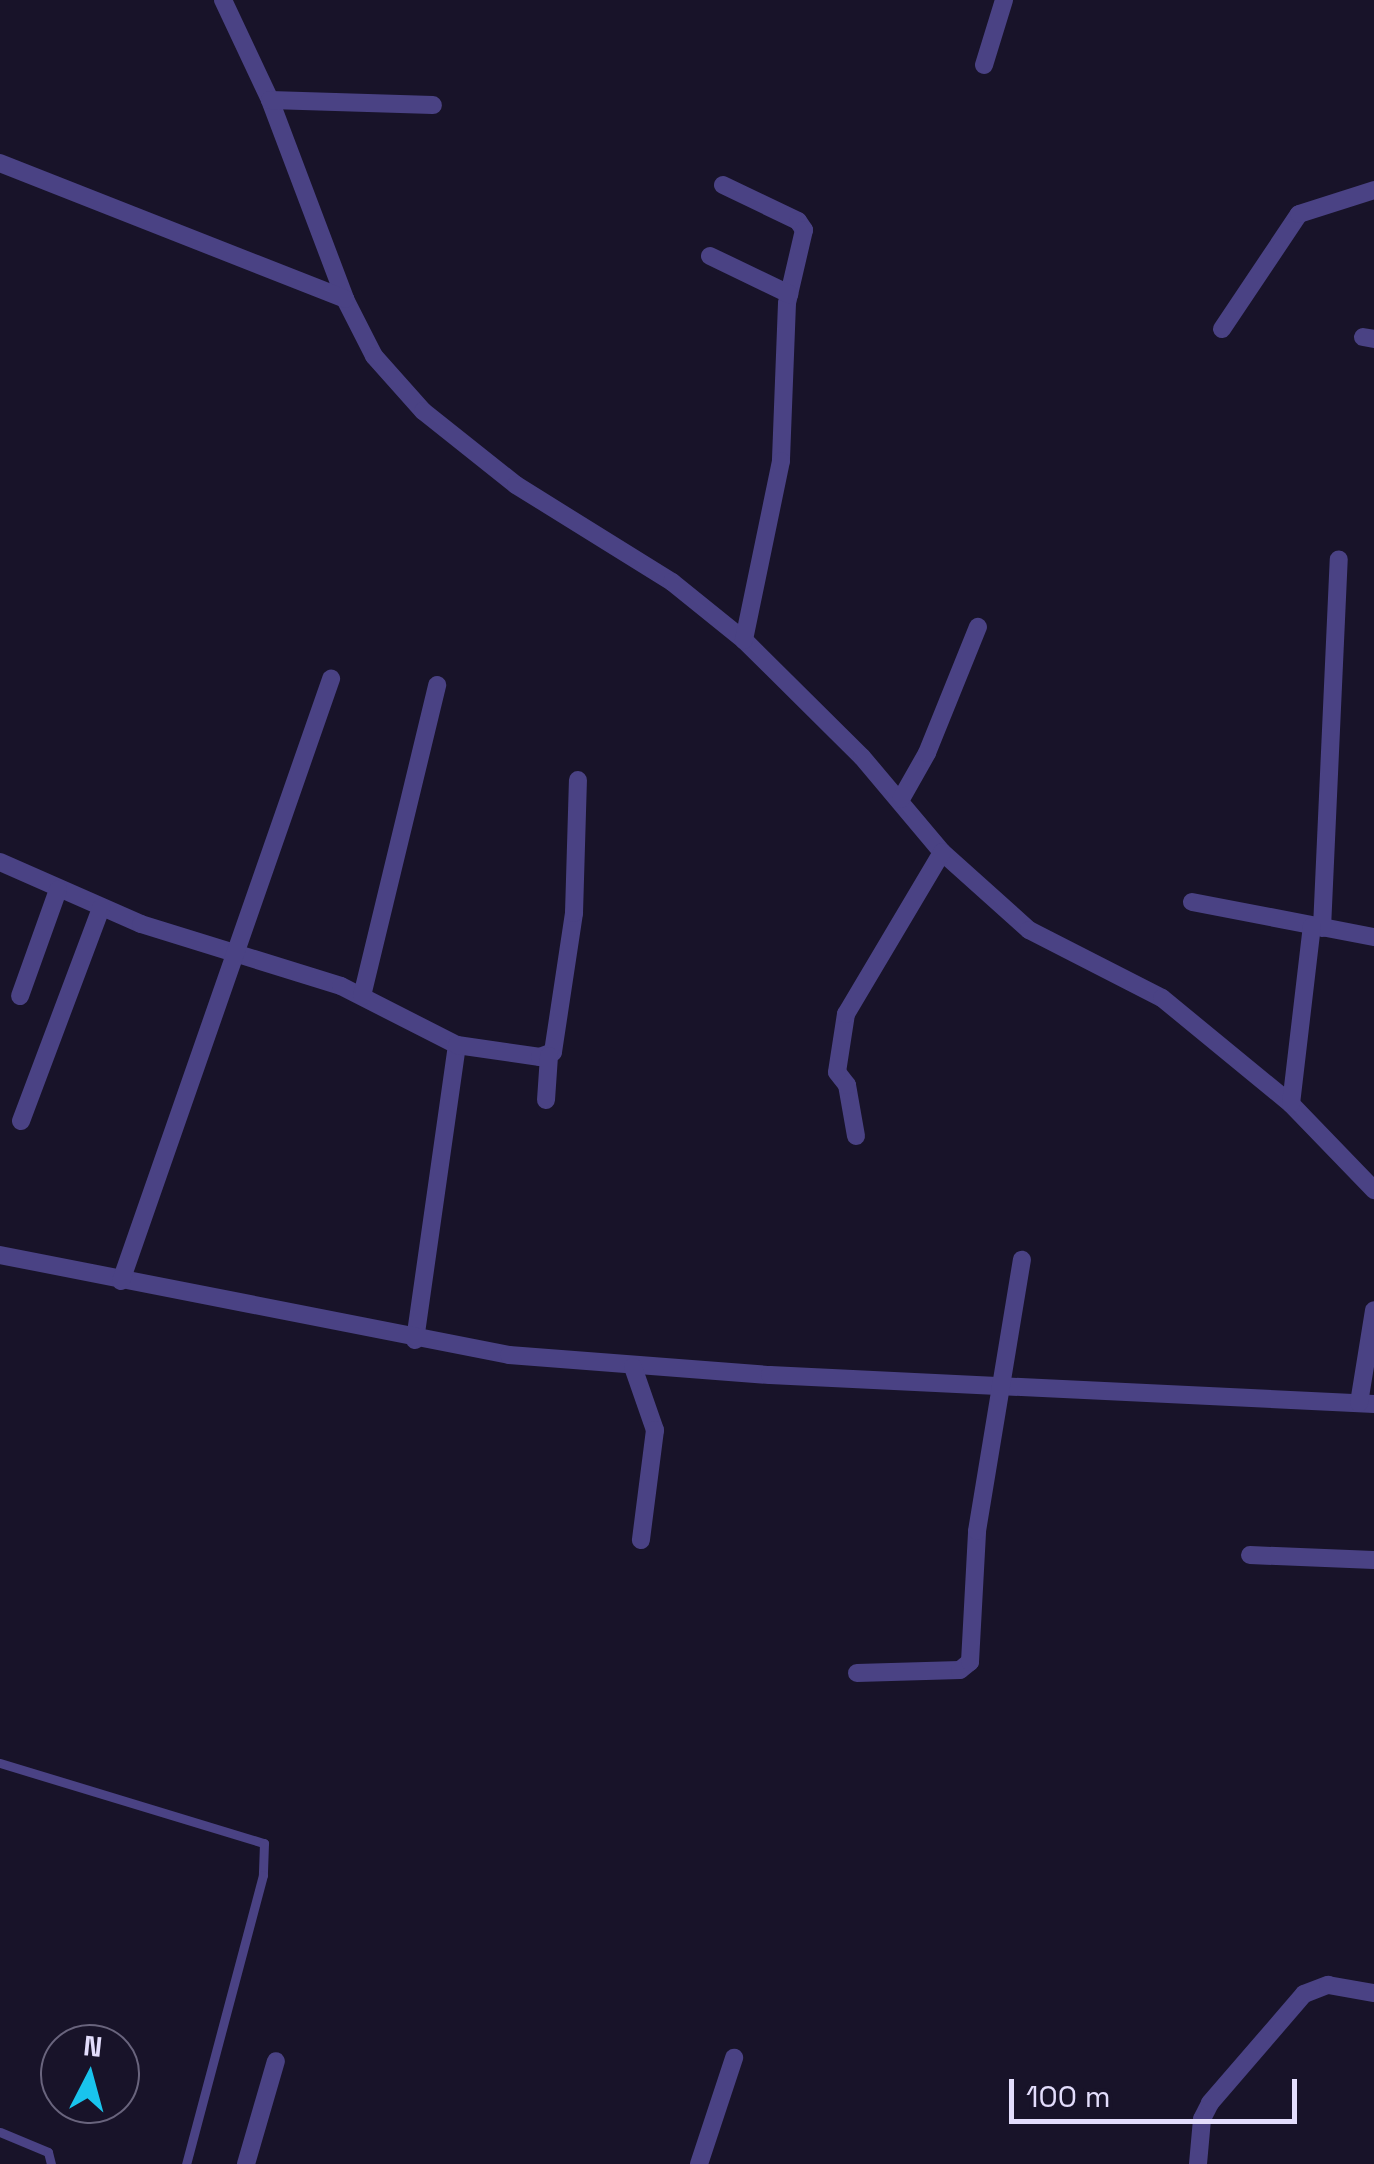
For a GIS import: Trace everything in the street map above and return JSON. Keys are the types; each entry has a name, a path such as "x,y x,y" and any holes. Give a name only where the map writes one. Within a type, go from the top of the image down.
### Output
{"street":[{"path":"223,0 270,100 345,299 374,356 423,411 516,485 672,582 744,640 901,798 942,852 1029,930 1152,992 1291,1104 1374,1190"},
{"path":"984,65 1004,0"},
{"path":"270,100 432,105"},
{"path":"0,163 345,299"},
{"path":"722,185 803,226 789,294 781,462 744,640"},
{"path":"1222,329 1299,214 1374,190"},
{"path":"710,256 789,294"},
{"path":"1291,1104 1317,927 1340,559"},
{"path":"901,798 927,754 978,626"},
{"path":"121,1281 332,679"},
{"path":"362,996 437,685"},
{"path":"546,1100 549,1056 574,913 578,780"},
{"path":"856,1136 849,1092 837,1072 846,1014 942,852"},
{"path":"0,862 100,908 362,996 458,1044 549,1056"},
{"path":"20,996 58,890"},
{"path":"1192,902 1374,936"},
{"path":"21,1121 100,908"},
{"path":"415,1340 458,1044"},
{"path":"0,1255 415,1340 633,1367 1367,1404 1374,1310"},
{"path":"857,1673 960,1670 970,1662 977,1531 1002,1388 1002,1351 1022,1260"},
{"path":"633,1367 655,1430 641,1540"},
{"path":"1250,1554 1374,1560"},
{"path":"1198,2164 1202,2119 1210,2103 1304,1994 1328,1985 1374,1993"},
{"path":"700,2164 734,2058"},
{"path":"246,2164 276,2061"}],"lane":[{"path":"0,1763 264,1843 263,1875 186,2164"},
{"path":"0,2132 48,2152 51,2164"}]}
